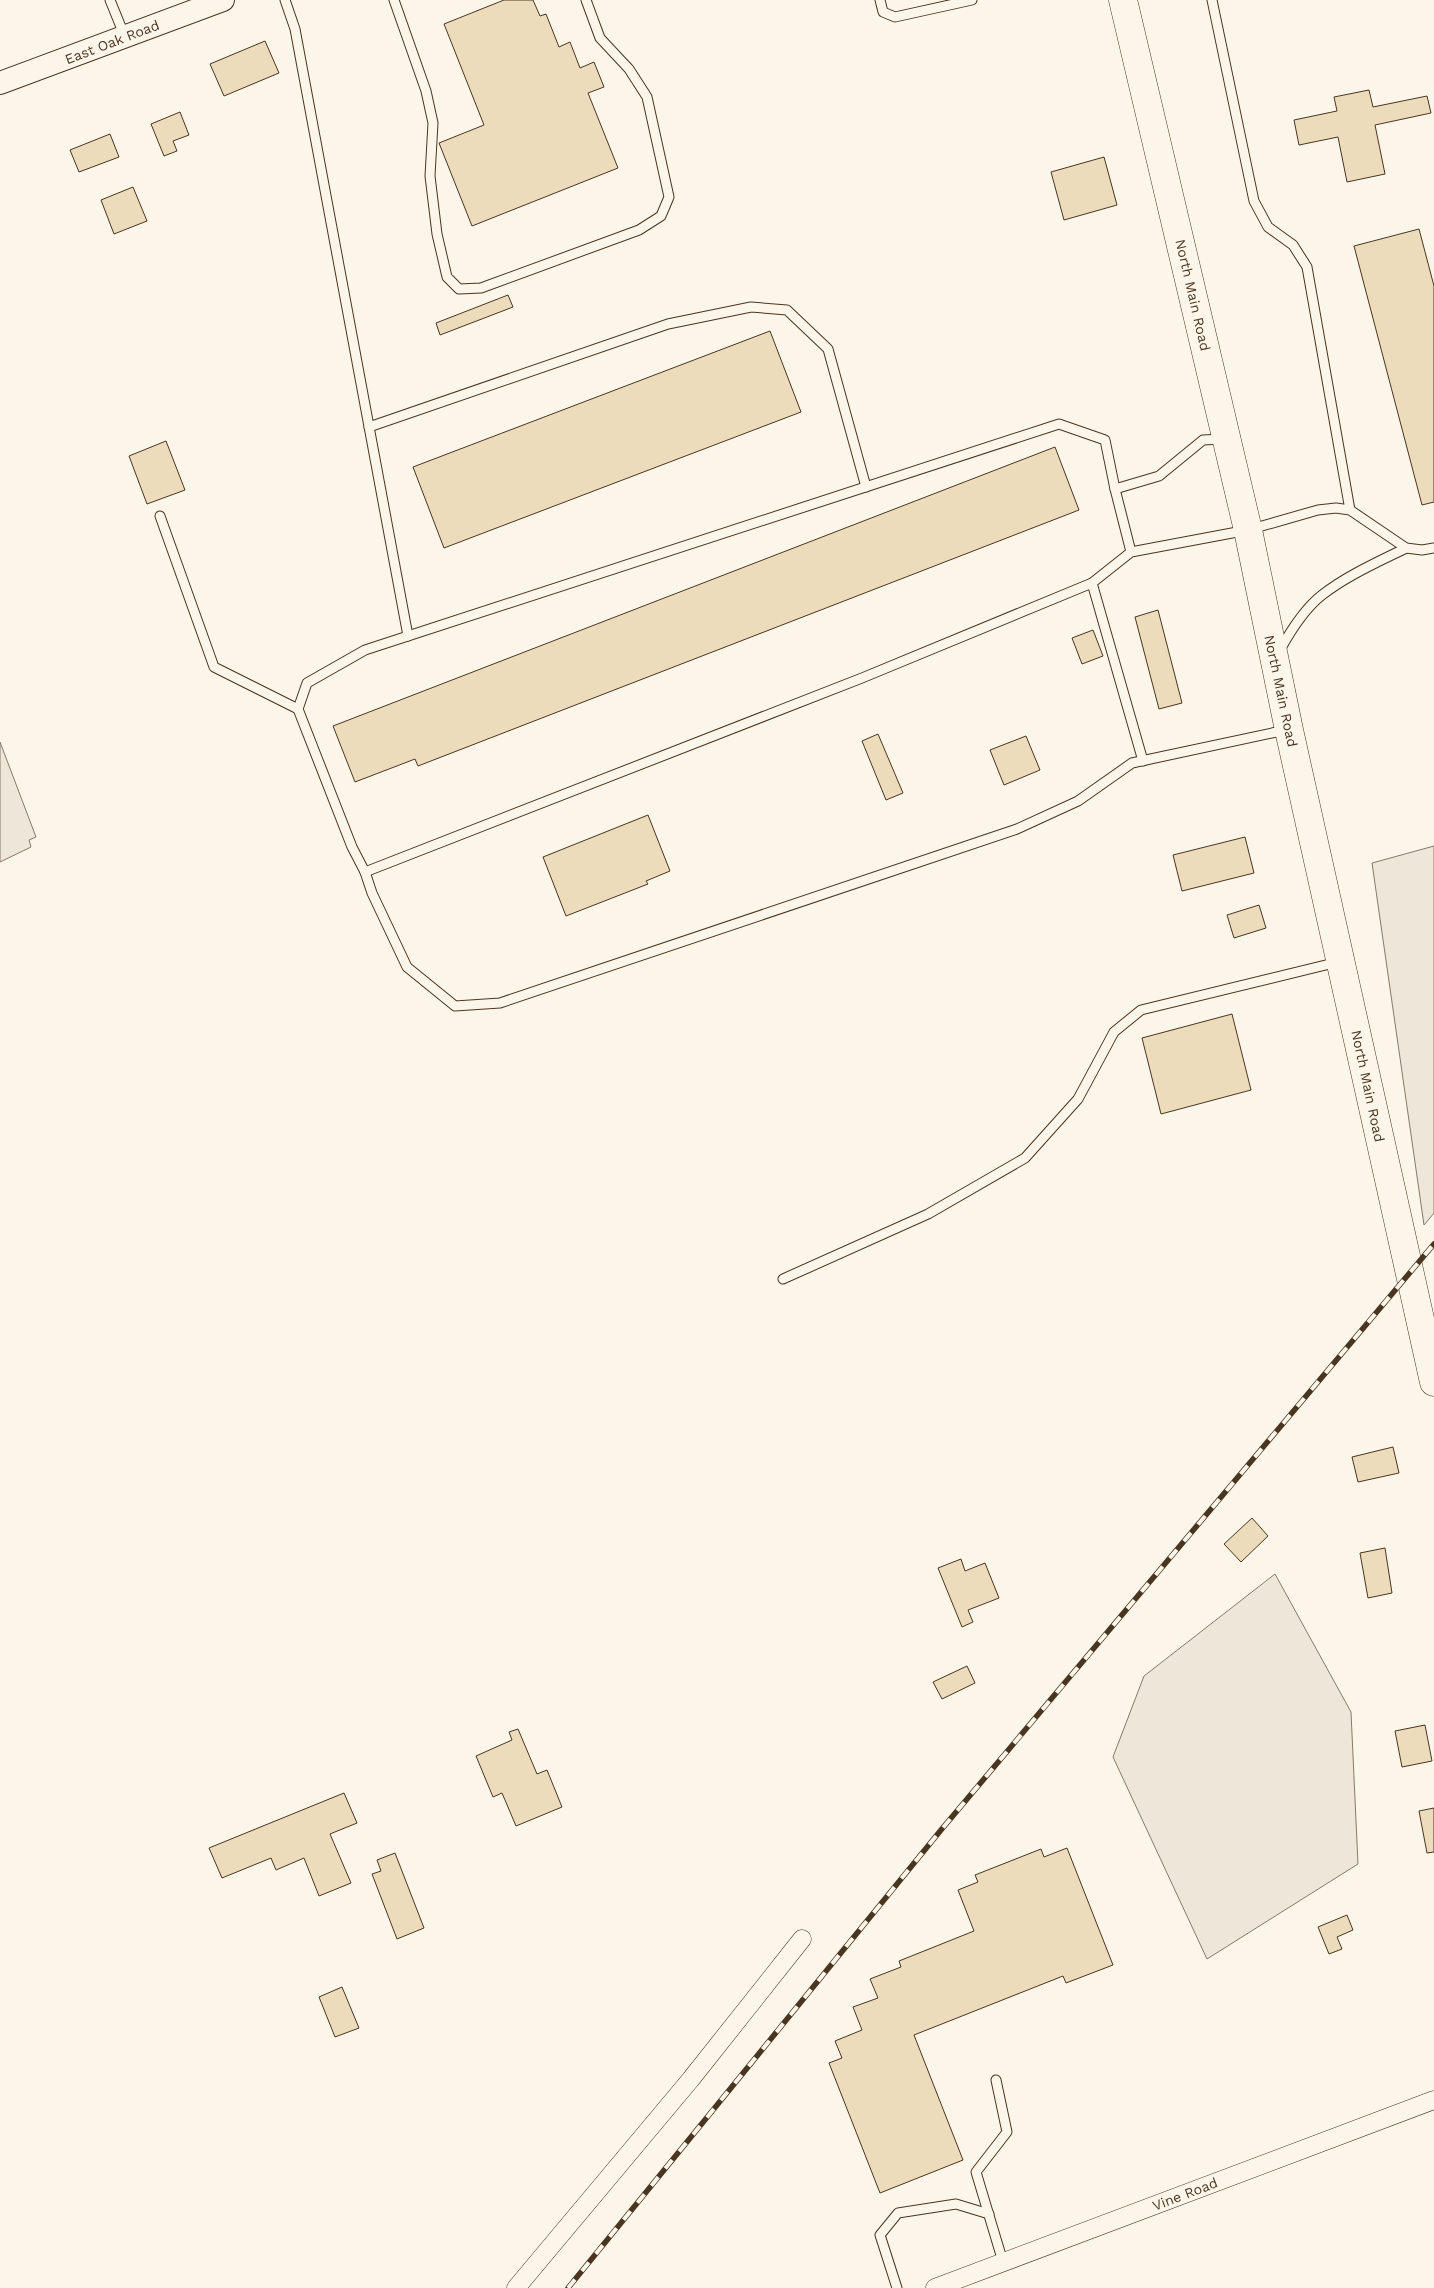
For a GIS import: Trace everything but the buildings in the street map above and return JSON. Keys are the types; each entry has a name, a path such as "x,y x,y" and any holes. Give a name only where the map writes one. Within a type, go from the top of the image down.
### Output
{"main road":[{"name":"North Main Road","path":"1123,0 1248,530 1289,730 1434,1382"}],"street":[{"name":"East Oak Road","path":"0,83 223,0"},
{"path":"516,2288 685,2086 802,1939"},
{"name":"Vine Road","path":"935,2288 1434,2100"}],"lane":[{"path":"110,0 125,37"},
{"path":"285,0 295,30 408,636"},
{"path":"394,0 426,91 433,123 430,176 437,234 447,277 459,289 481,288 639,230 661,216 669,197 647,97 629,69 600,38 586,0"},
{"path":"880,0 883,12 895,17 972,0"},
{"path":"1212,0 1254,201 1268,227 1293,245 1307,267 1350,510"},
{"path":"369,427 668,324 751,307 786,310 828,349 866,487"},
{"path":"1131,552 1115,490 1105,440 1059,424 365,650 307,682 298,709 352,848 365,872 372,893 407,967 455,1006 500,1003 1017,829 1078,801 1132,763 1289,730"},
{"path":"1115,490 1159,476 1203,440 1226,439"},
{"path":"365,872 862,678 1092,583 1131,552 1248,530 1318,510 1350,510 1406,548 1422,550 1434,548"},
{"path":"160,516 214,667 298,709"},
{"path":"1274,658 1302,615 1321,596 1359,571 1406,548"},
{"path":"1092,583 1143,760"},
{"path":"783,1279 928,1214 1025,1158 1078,1099 1114,1032 1141,1010 1340,961"},
{"path":"996,2080 1007,2132 976,2172 1004,2262"},
{"path":"897,2288 880,2236 898,2213 956,2204 989,2214"}],"shaded area":[{"path":"0,742 36,837 29,840 31,847 0,862"},
{"path":"1434,846 1434,1213 1424,1225 1372,863"},
{"path":"1275,1574 1351,1712 1358,1864 1207,1959 1113,1757 1144,1676"}],"railway":[{"path":"568,2288 941,1830 1434,1244"}]}
